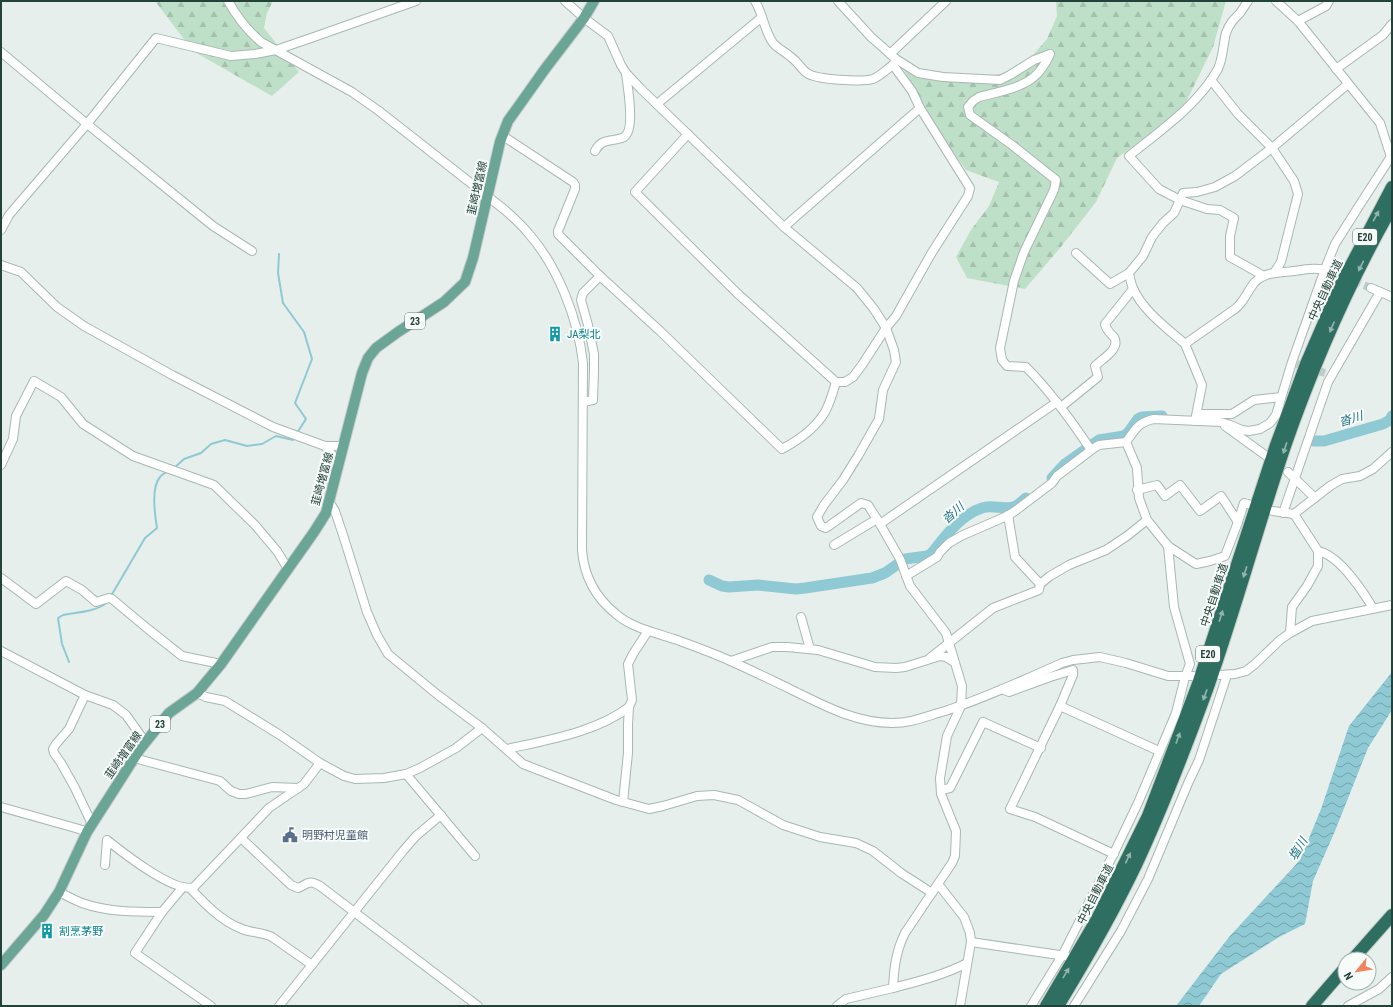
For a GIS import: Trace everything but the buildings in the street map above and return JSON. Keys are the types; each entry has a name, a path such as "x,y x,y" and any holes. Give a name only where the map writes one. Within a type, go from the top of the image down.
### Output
{"highway":[{"name":"中央自動車道","path":"1046,1006 1097,919 1148,816 1198,684 1276,445 1306,364 1339,288 1392,187"},
{"name":"中央自動車道","path":"1058,1006 1105,924 1135,866 1179,765 1208,685 1285,447 1315,365 1348,291 1392,207"},
{"path":"1360,951 1392,915"},
{"path":"1312,1006 1337,977"}],"main road":[{"name":"韮崎増富線","path":"1,965 44,914 59,892 90,828 134,758 170,713 197,693 221,664 326,513 330,503 362,373 368,358 376,348 444,302 464,282 472,264 500,142 508,121 524,97 584,18 594,1"}],"street":[{"path":"228,1 242,24 262,42 352,92 379,111 488,196 521,224 547,258 572,313 581,342 584,402 582,562 586,575 604,603 626,622 674,639 731,662 828,708 852,717 873,722 893,723 916,721 961,706 1062,663 1088,658 1100,657 1168,676 1189,677"},
{"path":"1,230 9,215 87,124 156,38 231,56 255,54 276,50 416,1"},
{"path":"565,1 608,36 626,73 657,104 784,227 857,288 874,309 886,328 894,350 896,362 883,390 879,419 854,462 817,517 822,526 826,528 861,503 868,505 879,521 901,562 910,586 946,633 962,686 961,706 946,736 940,778 941,794 956,831 954,856 952,863 899,944 895,962 894,988"},
{"path":"754,1 758,7 772,42 777,47 794,58 807,74 814,77 834,80 871,79 893,59 946,1"},
{"path":"688,134 635,192 736,293 836,382 845,382 853,377 862,366 886,328 896,316 930,254 968,196 970,188 920,108 893,59 838,1"},
{"path":"1248,1 1241,12 1233,19 1227,32 1219,67 1211,80 1190,106 1129,156 1159,189 1180,200 1207,209 1220,210 1234,218 1230,236 1230,257 1264,276"},
{"path":"1196,417 1249,431 1260,429 1270,423 1276,415 1281,397 1328,270 1335,244 1392,156 1380,123 1298,22 1276,1"},
{"path":"1298,22 1326,6 1329,1"},
{"path":"657,104 762,17"},
{"path":"1336,69 1383,35 1392,24"},
{"path":"1,52 213,226 252,251"},
{"path":"893,59 918,73 943,77 1000,80 1034,60 1050,54 1042,69 1034,78 1025,84 979,97 968,107 970,115 1012,145 1056,180 1054,190 1018,265 1000,348 1002,360 1007,366 1026,367 1039,380 1059,404 1091,450"},
{"path":"595,151 598,145 607,141 625,137 631,119 631,106 626,73"},
{"path":"1211,80 1238,114 1272,148 1294,181 1298,194 1281,262 1274,273"},
{"path":"1076,253 1110,284 1129,273 1143,256 1152,237 1163,223 1174,213 1183,193 1197,192 1214,187 1235,176 1272,148 1348,84"},
{"path":"784,227 920,108"},
{"path":"502,136 573,182 575,185 575,189 558,234 600,276 660,331 782,449 795,442 817,424 825,411 836,382"},
{"path":"1,212 9,215"},
{"path":"1,266 21,272 57,307 84,326 133,354 273,427 325,446 344,446"},
{"path":"1185,344 1239,307 1256,281 1264,276 1274,273 1315,268 1328,270"},
{"path":"1129,273 1133,288 1141,301 1159,322 1185,344 1202,385 1196,417"},
{"path":"584,402 593,400 594,354 581,300 583,293 600,276"},
{"path":"834,545 879,521 1098,377 1095,366 1115,348 1116,344 1105,324 1133,288"},
{"path":"1371,288 1392,297"},
{"path":"1283,513 1328,382 1328,374 1380,292"},
{"path":"1,465 13,439 16,416 34,381 61,397 83,424 133,456 214,485 255,525 277,551 288,569"},
{"path":"906,576 937,557 949,543 1008,515 1052,483 1057,476 1099,445 1126,442 1138,424 1154,419 1196,417 1211,414 1232,414 1254,400 1281,397"},
{"path":"1211,414 1218,422 1265,455"},
{"path":"1126,442 1137,468 1137,490 1147,520 1168,546 1196,564 1225,556 1244,503 1248,504"},
{"path":"325,446 338,468"},
{"path":"1272,512 1294,514 1330,486 1342,479 1360,476 1373,469 1392,452"},
{"path":"1288,472 1315,498"},
{"path":"1137,490 1157,485 1165,496 1180,485 1200,511 1220,496 1238,522"},
{"path":"330,503 344,538 367,612 377,636 388,654 438,695 482,728 523,764 623,802 649,809 697,796 714,795 738,800 783,825 820,837 856,843 873,851 901,873 932,893"},
{"path":"1290,633 1292,607 1308,586 1318,566 1318,551 1294,514"},
{"path":"1008,515 1015,557 1040,584"},
{"path":"930,658 993,608 1039,590 1040,584 1050,576 1069,565 1106,550 1147,520"},
{"path":"1031,1006 1066,956 1138,803 1176,713 1189,677 1190,664 1174,607 1168,546"},
{"path":"1318,551 1324,552 1345,569 1373,608"},
{"path":"1,578 36,604 66,582 82,590 96,602 109,598 112,599 148,630 182,656 221,664"},
{"path":"1074,1006 1121,931 1148,879 1199,760 1224,675 1246,671 1290,633 1312,621 1392,604"},
{"path":"801,617 810,649"},
{"path":"623,802 628,753 630,707 632,700 628,664 632,654 648,631"},
{"path":"731,662 772,647 787,646 818,650 875,667 905,667 940,656 946,657 954,662"},
{"path":"1,651 85,696 113,705 126,715 146,743"},
{"path":"1002,689 1009,692 1073,670 1073,675 1041,748 1010,809 1035,817 1114,854"},
{"path":"197,693 206,697 225,701 274,731 320,763 344,776 355,780 384,778 406,774 456,748 482,728"},
{"path":"85,696 70,729 53,749 75,788 90,828"},
{"path":"1060,706 1159,751"},
{"path":"507,749 575,732 610,720 630,707"},
{"path":"941,790 950,788 983,722 1041,748"},
{"path":"134,758 220,782 231,791 239,794 246,794 272,787 298,788"},
{"path":"211,1006 135,953 162,912 186,888 194,887 269,808 304,784 320,763"},
{"path":"406,774 475,856"},
{"path":"1,806 90,828"},
{"path":"279,1006 407,846 416,836 441,815"},
{"path":"241,838 291,885 298,888 306,883 314,882 478,1006"},
{"path":"105,865 107,840 138,864 166,880 186,888 211,910 240,928 254,933 264,933 272,936 312,965"},
{"path":"938,884 964,917 970,933 970,942 960,1006"},
{"path":"59,892 80,903 92,906 140,912 162,912"},
{"path":"970,942 1066,956"},
{"path":"837,1006 846,999 938,976 967,963"},
{"path":"1088,968 1096,972"},
{"path":"1348,1006 1379,989 1392,977"}],"green space":[{"path":"155,1 273,1 267,13 264,28 299,72 272,96 193,51"},
{"path":"1056,1 1226,1 1213,47 1185,104 1176,115 1117,158 1096,202 1025,289 967,278 956,257 971,230 989,206 999,182 966,170 944,140 904,70 959,81 1010,72 1027,62 1047,39 1057,16"}],"water":[{"path":"1392,672 1392,710 1368,748 1335,831 1313,881 1305,924 1279,937 1221,974 1199,1006 1176,1006 1229,937 1300,860 1321,809 1349,726"}],"waterway":[{"path":"279,254 278,273 283,303 304,332 312,359 295,403 306,419 297,433"},
{"name":"沓川","path":"1052,478 1065,464 1099,440 1124,436 1138,419 1142,417 1162,416"},
{"name":"沓川","path":"1314,441 1324,441 1383,424 1390,420 1392,416"},
{"path":"174,468 184,459 201,453 211,444 225,440 247,446 262,444 276,436 293,440 295,437"},
{"path":"111,596 145,538 157,528 154,502 155,488 160,477 168,471"},
{"name":"沓川","path":"709,580 722,586 729,587 758,585 796,589 872,578 885,573 905,559 927,556 931,554 947,534 960,521 974,511 986,507 1008,508 1016,506 1026,498"},
{"path":"69,662 62,644 58,618 63,615 93,610 99,608 107,602"}],"tunnel":[{"path":"1331,271 1371,288"},
{"path":"1297,364 1325,373"}],"place":[{"name":"JA梨北","path":"555,334"},
{"name":"明野村児童館","path":"290,835"},
{"name":"割烹茅野","path":"47,931"}],"water label":[{"name":"塩川","path":"1298,849"}]}
